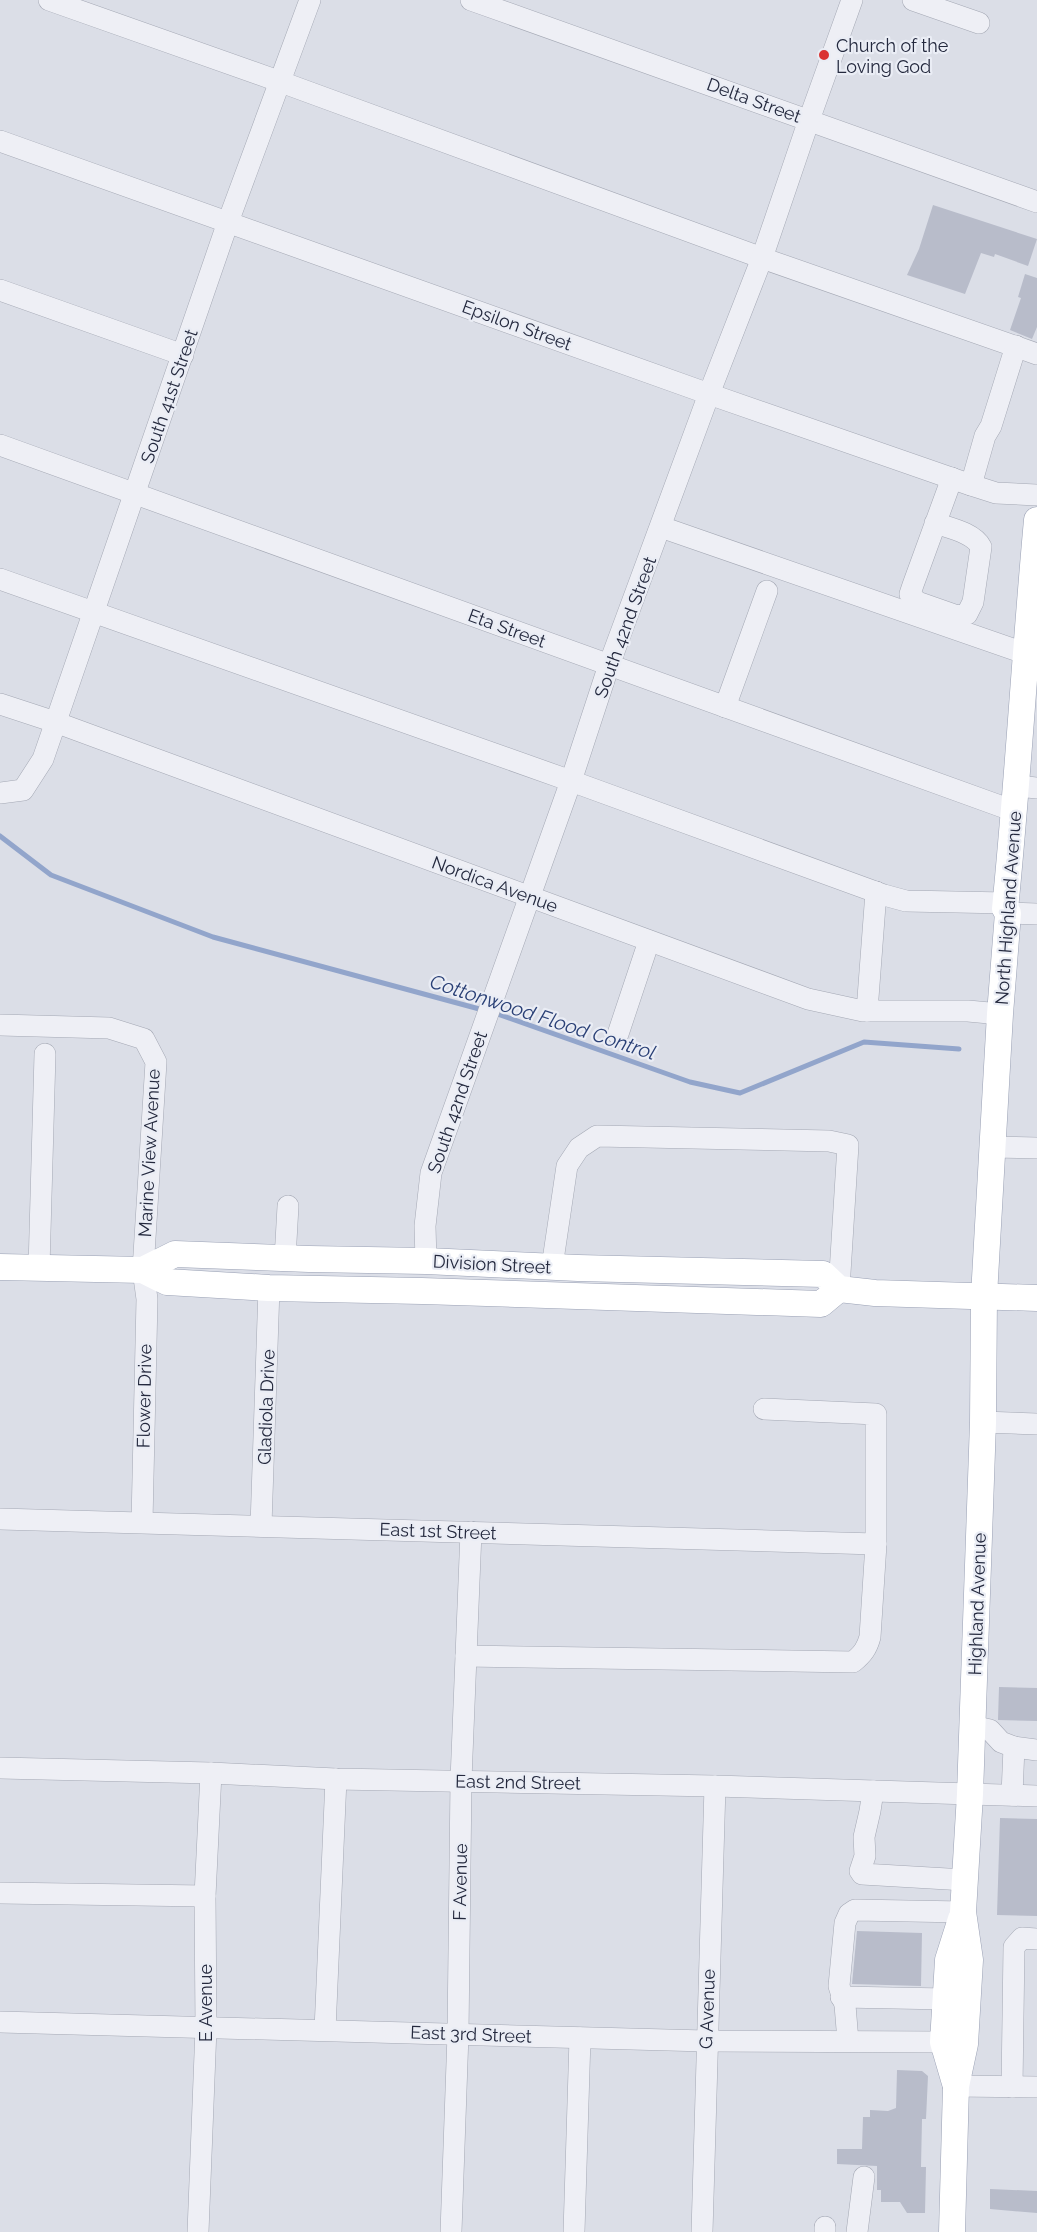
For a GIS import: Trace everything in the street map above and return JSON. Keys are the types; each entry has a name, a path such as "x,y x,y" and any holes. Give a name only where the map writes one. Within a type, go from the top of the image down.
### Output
{"main road":[{"name":"North Highland Avenue","path":"984,1296 1007,908 1023,795 1024,653 1037,520"},
{"name":"Division Street","path":"143,1270 175,1254 285,1259 426,1261 552,1267 823,1274 839,1289 875,1293 1037,1298"},
{"name":"Division Street","path":"0,1267 143,1270 167,1282 269,1288 821,1304 839,1289"},
{"name":"Highland Avenue","path":"952,2232 956,2086 966,2044 970,1960 963,1912 970,1794 983,1422 984,1296"},
{"name":"Highland Avenue","path":"956,2086 943,2042 948,1960 963,1912"}],"street":[{"path":"49,0 762,258 1037,354"},
{"name":"South 41st Street","path":"0,793 23,790 43,759 228,222 310,0"},
{"name":"Delta Street","path":"471,0 1037,202"},
{"name":"South 42nd Street","path":"426,1261 426,1226 431,1173 571,780 609,665 762,258 852,0"},
{"path":"913,0 979,23"},
{"name":"Epsilon Street","path":"0,141 709,394 996,493 1037,495"},
{"path":"0,290 183,355"},
{"path":"935,523 991,426 1016,346"},
{"name":"Eta Street","path":"0,445 725,707 1023,795"},
{"path":"661,527 1024,653"},
{"path":"0,579 571,780 876,892 906,901 1007,908 1037,914"},
{"path":"725,707 767,591"},
{"name":"Nordica Avenue","path":"0,704 56,722 808,999 867,1011 968,1011 1000,1014"},
{"path":"867,1011 876,892"},
{"path":"618,1034 649,941"},
{"name":"Marine View Avenue","path":"0,1025 109,1028 144,1039 156,1062 143,1270"},
{"path":"39,1268 45,1054"},
{"path":"552,1267 567,1166 579,1148 597,1136 829,1141 848,1145 839,1289"},
{"path":"992,1147 1037,1148"},
{"path":"285,1259 288,1206"},
{"name":"Flower Drive","path":"142,1522 147,1299 143,1270"},
{"name":"Gladiola Drive","path":"261,1526 269,1288"},
{"path":"466,1656 853,1662 862,1656 870,1636 876,1544 876,1414 764,1409"},
{"path":"983,1422 1037,1424"},
{"name":"East 1st Street","path":"0,1519 876,1544"},
{"name":"F Avenue","path":"451,2232 458,2034 461,1780 471,1532"},
{"path":"972,1726 990,1730 1001,1742 1014,1747 1037,1750"},
{"path":"1012,1795 1014,1747"},
{"name":"East 2nd Street","path":"0,1768 211,1773 336,1779 715,1786 1037,1796"},
{"name":"E Avenue","path":"198,2232 206,2028 205,1896 211,1773"},
{"path":"325,2030 336,1779"},
{"name":"G Avenue","path":"702,2232 715,1786"},
{"path":"873,1791 864,1837 865,1856 860,1870 862,1874 965,1880"},
{"path":"0,1893 205,1896"},
{"path":"848,2041 845,2005 839,1986 845,1923 849,1914 855,1910 963,1912"},
{"path":"1012,2087 1014,1947 1022,1938 1037,1939"},
{"path":"841,1997 946,1999"},
{"name":"East 3rd Street","path":"0,2022 706,2041 943,2042"},
{"path":"574,2232 580,2038"},
{"path":"956,2086 1037,2087"},
{"path":"857,2232 864,2177"}],"building":[{"path":"933,205 1037,239 1028,266 995,254 994,257 981,253 965,294 907,275 919,249"},
{"path":"1025,274 1037,278 1037,327 1032,339 1010,330 1021,298 1018,297"},
{"path":"999,1687 1037,1688 1037,1721 998,1720"},
{"path":"1000,1818 1037,1819 1037,1916 997,1915"},
{"path":"857,1931 922,1933 921,1986 852,1984"},
{"path":"897,2070 922,2071 928,2076 926,2119 922,2119 921,2167 926,2167 925,2213 907,2213 900,2202 881,2202 881,2190 877,2190 877,2166 837,2164 837,2149 862,2149 863,2117 870,2117 870,2110 888,2111 896,2108"},
{"path":"990,2189 1037,2191 1037,2213 990,2209"}],"waterway":[{"name":"Cottonwood Flood Control","path":"0,836 51,875 213,937 483,1010"},
{"name":"Cottonwood Flood Control","path":"492,1012 690,1082 740,1093 864,1042 959,1049"}],"place":[{"name":"Church of the Loving God","path":"824,55"}]}
